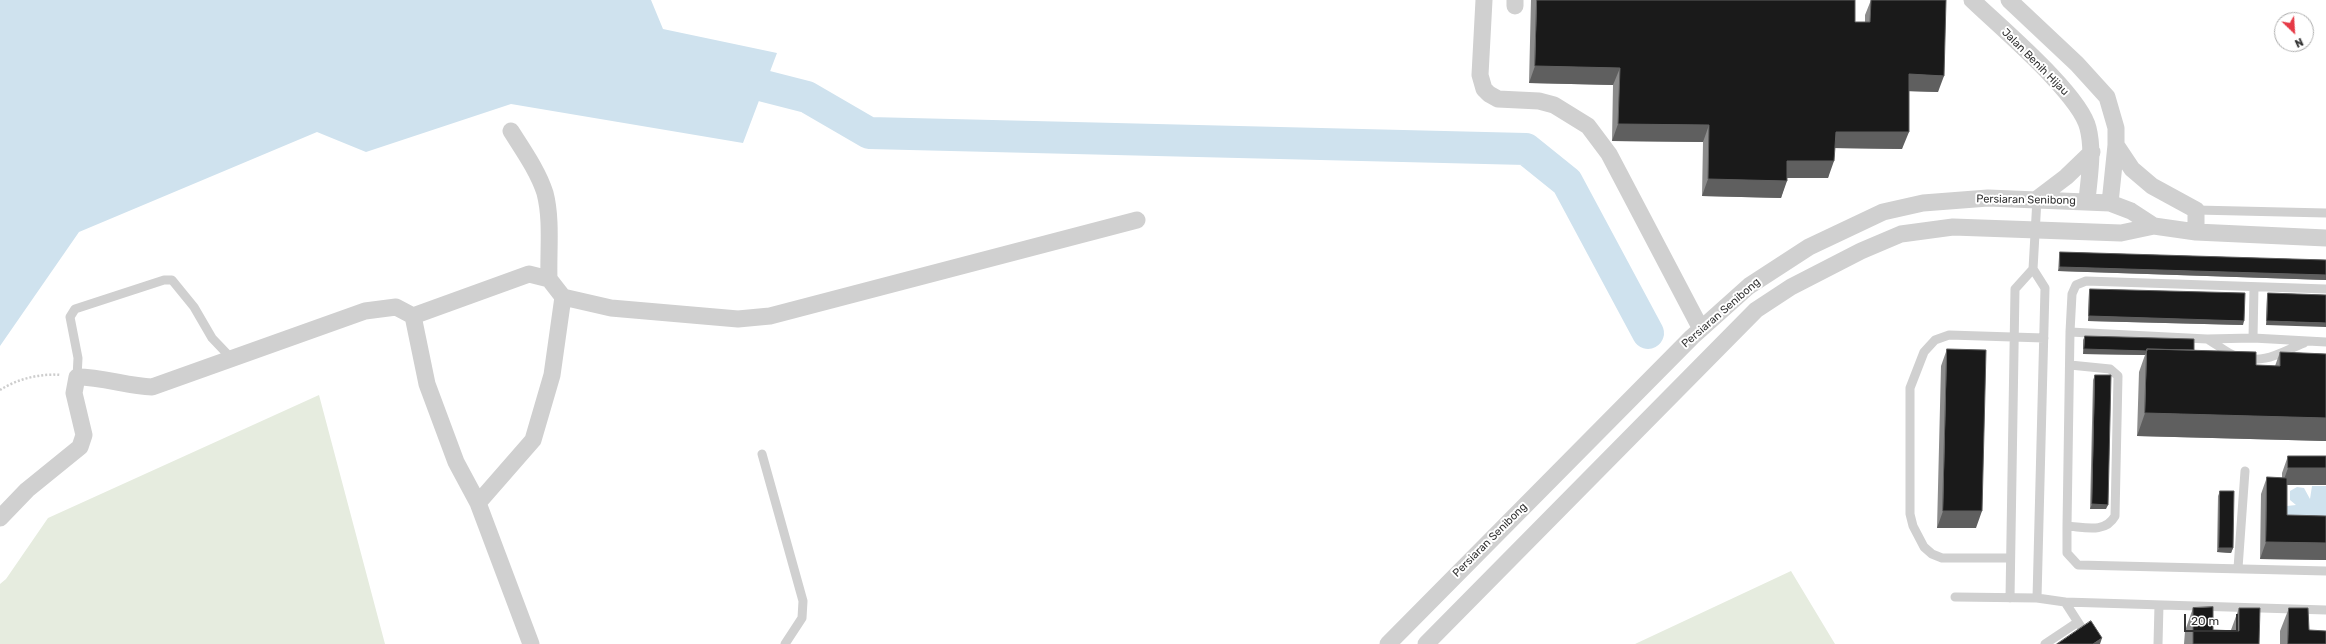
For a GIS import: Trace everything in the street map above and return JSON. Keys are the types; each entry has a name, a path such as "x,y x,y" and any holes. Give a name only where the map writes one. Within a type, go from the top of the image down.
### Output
{"street":[{"name":"Jalan Benih Hijau","path":"1972,0 2066,91 2088,127 2092,152 2087,201"},
{"path":"2009,0 2077,64 2106,97 2116,128 2116,145 2110,203"},
{"path":"1484,8 1480,75 1484,89 1492,97 1498,99 1539,101 1554,105 1588,126 1613,160 1696,333"},
{"path":"511,131 531,162 544,191 548,218 548,279"},
{"path":"2116,145 2132,169 2152,186 2196,210 2196,232"},
{"path":"2037,199 2066,177 2092,152"},
{"name":"Persiaran Senibong","path":"1388,644 1696,333 1749,286 1778,266 1833,235 1883,212 1923,203 1988,198 2110,203 2131,211 2154,226"},
{"path":"0,518 27,490 80,447 84,435 74,393 77,377 100,377 133,386 152,387 365,310 396,307 413,316 529,274 548,279 563,297 611,308 738,319 770,316 1137,220"},
{"name":"Persiaran Senibong","path":"1426,644 1645,425 1756,310 1791,287 1825,268 1901,234 1953,227 2121,233 2154,226 2196,232 2326,238"},
{"path":"478,503 533,440 552,375 563,297"},
{"path":"413,316 427,384 456,462 478,503 531,644"}],"lane":[{"path":"2037,199 2033,269 2045,288 2037,598"},
{"path":"2196,210 2326,213"},
{"path":"2010,598 2013,336 2015,289 2033,269"},
{"path":"77,377 78,358 70,317 76,309 164,280 172,280 179,288 194,308 212,338 232,359"},
{"path":"2326,289 2080,282 2073,289 2072,294 2067,526 2067,553 2078,565 2326,571"},
{"path":"2254,287 2254,338"},
{"path":"2070,332 2207,339 2254,338 2326,342"},
{"path":"2010,558 1942,558 1932,554 1921,542 1913,526 1910,514 1910,388 1924,352 1935,340 1949,335 2044,338"},
{"path":"2207,339 2225,348 2235,356 2258,359 2275,357 2307,342"},
{"path":"2067,526 2102,528 2110,524 2115,516 2118,376 2110,369 2070,365"},
{"path":"762,454 803,601 802,618 784,644"},
{"path":"2238,568 2245,471"},
{"path":"1956,596 2037,598 2065,602 2326,610"},
{"path":"2065,602 2092,644"},
{"path":"2158,644 2159,605"},
{"path":"2045,644 2078,622"}],"path":[{"path":"0,390 12,382 51,374 77,377"}],"shaded area":[{"path":"319,395 385,644 0,644 0,584 6,579 48,518"},
{"path":"1791,571 1835,644 1635,644"}],"water":[{"path":"0,0 651,0 663,29 777,53 743,143 511,104 366,152 317,132 79,232 0,346"},
{"path":"2312,486 2326,486 2326,529 2287,529 2287,506 2296,505 2290,500 2290,491 2297,487 2304,488 2310,499"}],"building":[{"path":"1537,0 1855,0 1855,22 1870,22 1871,0 1946,0 1944,76 1909,74 1909,132 1836,132 1834,161 1787,161 1787,181 1708,179 1709,125 1618,124 1620,68 1535,66"},
{"path":"2060,252 2326,260 2326,275 2060,267"},
{"path":"2090,289 2245,293 2244,321 2089,316"},
{"path":"2268,293 2326,295 2326,323 2267,321"},
{"path":"2085,336 2194,339 2194,350 2147,349 2147,351 2084,349"},
{"path":"1947,349 1986,350 1982,511 1943,511"},
{"path":"2147,349 2256,352 2256,365 2280,366 2280,352 2326,354 2326,418 2145,413"},
{"path":"2095,375 2111,375 2108,505 2092,504"},
{"path":"2288,456 2326,456 2326,468 2288,468"},
{"path":"2267,477 2287,478 2287,515 2326,516 2326,543 2266,542"},
{"path":"2220,491 2234,491 2233,548 2219,548"},
{"path":"2213,607 2213,630 2239,631 2239,608 2260,608 2259,644 2193,644 2193,608"},
{"path":"2289,608 2308,608 2309,630 2326,631 2326,644 2288,644"},
{"path":"2091,621 2102,638 2093,644 2057,644"}],"waterway":[{"path":"764,86 807,97 869,133 1526,149 1567,182 1648,333"}]}
